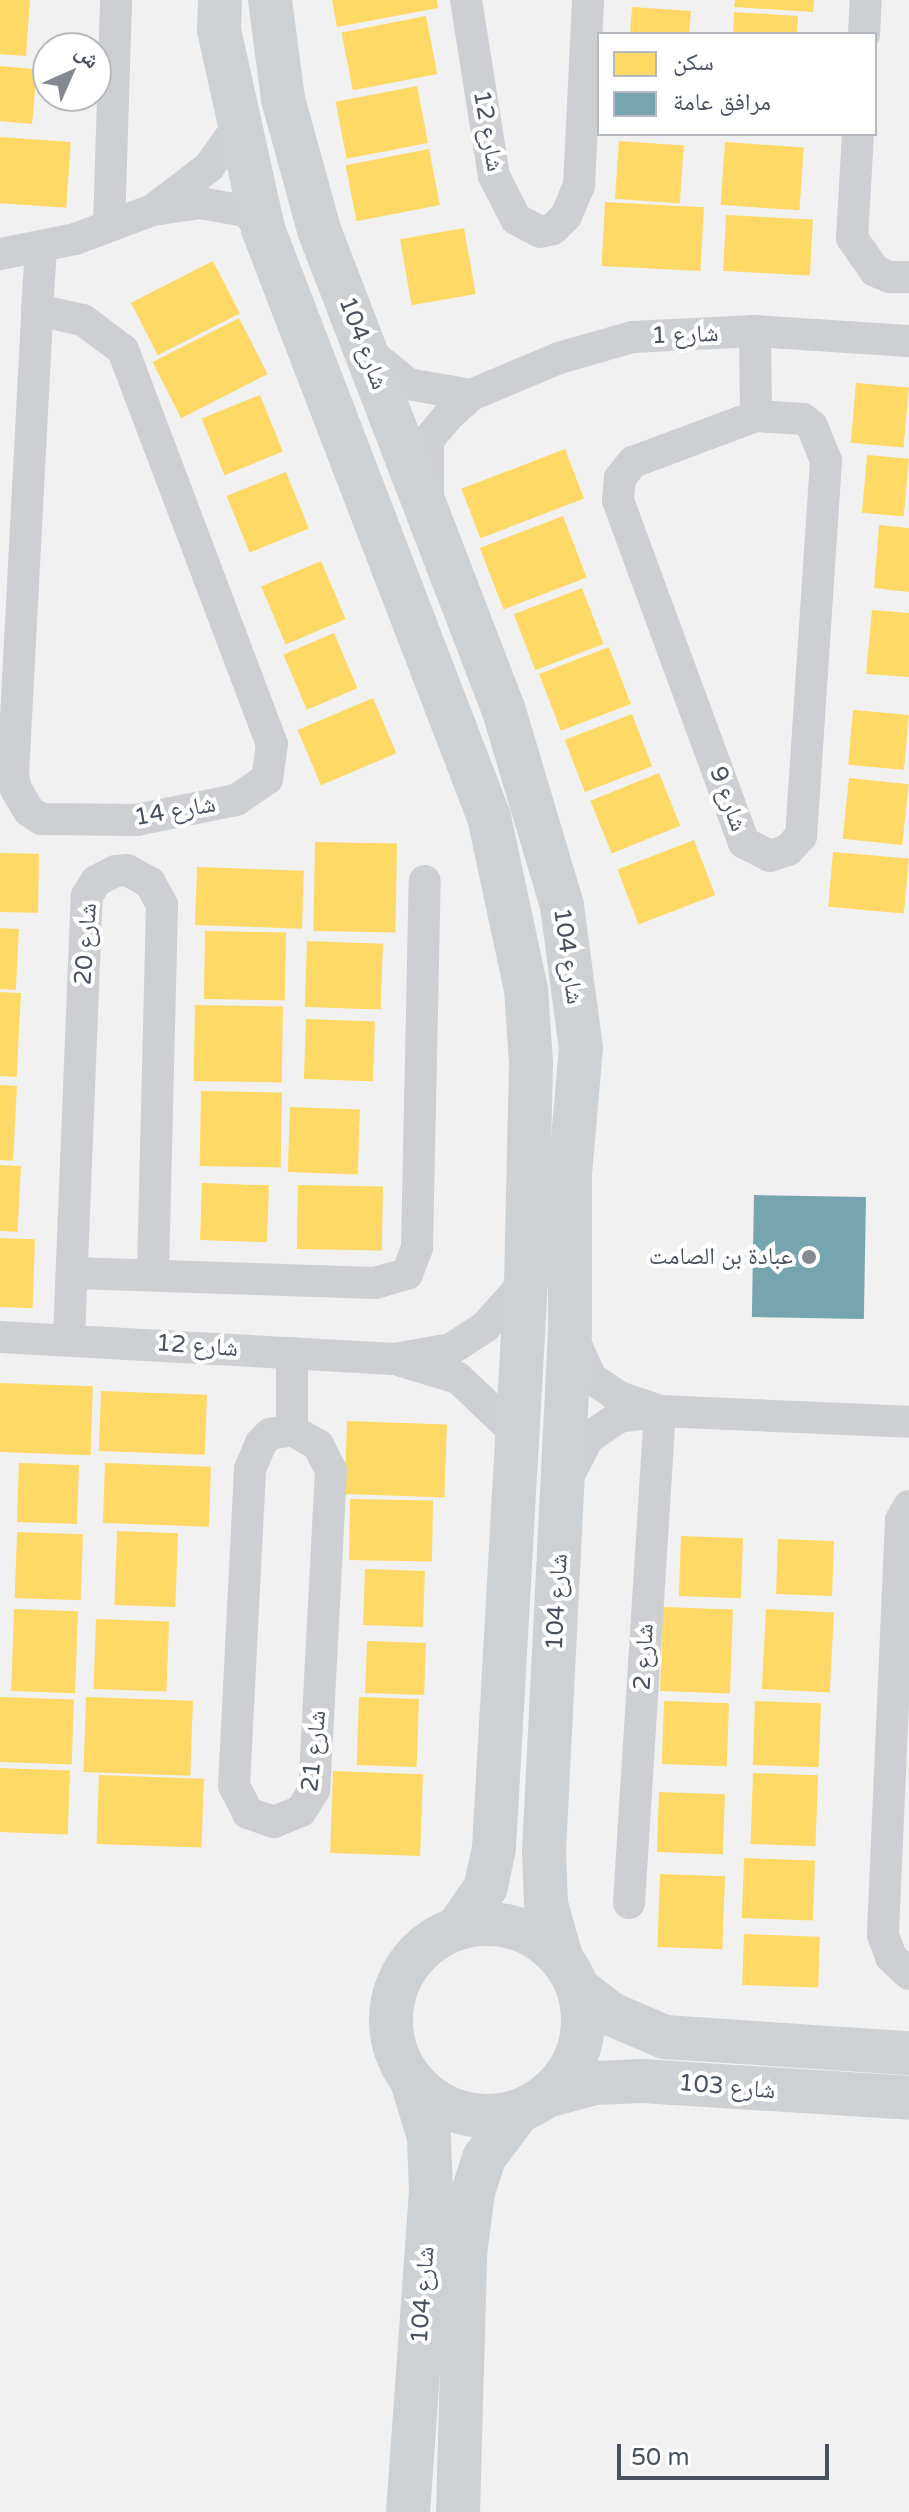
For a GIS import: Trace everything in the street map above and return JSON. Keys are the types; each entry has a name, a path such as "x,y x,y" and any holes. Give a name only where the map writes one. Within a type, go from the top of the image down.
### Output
{"street":[{"path":"109,226 116,0"},
{"name":"شارع 104","path":"220,0 219,30 263,229 489,817 526,989 531,1063 526,1281 494,1848 486,1887 459,1926"},
{"name":"شارع 104","path":"270,0 283,99 299,162 365,349 504,711 537,809 563,917 581,1048 570,1173 570,1331 544,1851 546,1904 570,1973"},
{"name":"شارع 12","path":"466,0 494,176 516,219 540,232 553,229 566,216 579,186 588,0"},
{"path":"864,32 866,0"},
{"path":"153,210 209,167 239,125"},
{"path":"858,136 852,238 875,271 889,277 909,277"},
{"path":"0,254 41,248 153,210 200,203 228,205 251,216 263,229"},
{"name":"شارع 14","path":"37,310 83,320 123,350 272,744 267,779 236,800 136,820 41,819 29,811 16,789 37,310 41,248"},
{"path":"755,331 756,416"},
{"name":"شارع 1","path":"427,512 428,440 471,395 559,358 632,337 755,331 909,341"},
{"path":"365,349 408,384 471,395"},
{"name":"شارع 9","path":"756,416 803,419 820,440 826,461 801,836 788,850 770,856 744,843 618,500 620,478 633,462 756,416"},
{"path":"454,725 481,731 504,711"},
{"name":"شارع 20","path":"69,1337 87,896 105,875 127,870 150,883 162,905 153,1275"},
{"path":"73,1273 375,1283 407,1274 417,1248 425,881"},
{"path":"513,920 536,908 563,917"},
{"name":"شارع 12","path":"394,1359 451,1349 485,1327 526,1281"},
{"path":"570,1331 591,1378 619,1397 660,1411"},
{"name":"شارع 12","path":"0,1337 69,1337 394,1359 458,1378 517,1434"},
{"path":"292,1353 292,1430"},
{"path":"564,1486 588,1438 619,1417 660,1411 909,1422"},
{"name":"شارع 2","path":"629,1903 660,1411"},
{"name":"شارع 21","path":"292,1430 318,1445 331,1470 314,1790 301,1811 274,1822 248,1813 234,1786 250,1469 261,1443 270,1434 292,1430"},
{"path":"909,1506 901,1520 883,1935 891,1957 909,1974"},
{"path":"496,1923 532,1934 570,1973 584,2028 573,2066 533,2104 479,2116 442,2106 412,2081 391,2038 394,1991 418,1951 459,1926 496,1923"},
{"name":"شارع 103","path":"570,1973 611,2014 665,2037 909,2053"},
{"name":"شارع 104","path":"408,2512 431,2192 429,2137 412,2081"},
{"name":"شارع 103","path":"533,2104 595,2083 642,2081 909,2098"},
{"name":"شارع 104","path":"458,2512 465,2254 473,2192 484,2158 533,2104"}],"building: سكن":[{"path":"0,0 30,0 26,56 0,54"},
{"path":"332,0 437,0 438,8 337,27"},
{"path":"735,0 814,0 813,12 734,7"},
{"path":"632,7 691,11 689,32 630,32"},
{"path":"734,12 798,16 797,32 733,32"},
{"path":"426,16 437,74 353,90 342,32"},
{"path":"0,66 32,69 32,124 0,121"},
{"path":"417,86 428,143 347,159 336,102"},
{"path":"0,137 71,142 66,208 0,203"},
{"path":"619,141 684,146 680,203 615,199"},
{"path":"725,142 804,148 799,210 721,205"},
{"path":"429,149 440,205 356,221 346,165"},
{"path":"605,202 704,207 701,271 602,266"},
{"path":"726,215 813,220 810,275 723,271"},
{"path":"464,228 476,294 412,305 400,239"},
{"path":"213,261 240,314 158,355 131,303"},
{"path":"239,318 268,374 181,418 153,362"},
{"path":"856,383 909,388 904,447 851,443"},
{"path":"260,395 283,452 224,475 202,419"},
{"path":"565,449 584,498 480,538 461,489"},
{"path":"867,455 909,459 904,516 862,513"},
{"path":"286,472 309,529 250,553 227,496"},
{"path":"563,516 587,578 504,610 480,548"},
{"path":"879,525 909,528 909,592 874,588"},
{"path":"321,561 346,619 286,644 261,586"},
{"path":"582,588 604,644 535,670 514,614"},
{"path":"872,610 909,613 909,677 866,674"},
{"path":"334,633 357,688 307,710 283,654"},
{"path":"609,647 631,704 561,731 539,674"},
{"path":"373,698 396,753 321,785 298,730"},
{"path":"853,710 909,715 904,770 848,765"},
{"path":"632,714 652,766 585,792 565,740"},
{"path":"659,773 680,826 612,854 590,801"},
{"path":"849,778 909,784 902,845 843,839"},
{"path":"694,840 715,895 639,924 617,869"},
{"path":"315,842 397,843 395,932 313,931"},
{"path":"833,852 909,859 904,913 828,907"},
{"path":"0,853 39,854 38,913 0,912"},
{"path":"197,867 304,871 302,929 195,925"},
{"path":"0,928 19,929 16,990 0,989"},
{"path":"205,931 286,932 285,1000 204,999"},
{"path":"307,941 383,944 381,1010 305,1007"},
{"path":"0,992 21,993 17,1077 0,1076"},
{"path":"195,1005 283,1007 282,1083 194,1081"},
{"path":"306,1019 375,1021 373,1081 304,1079"},
{"path":"0,1085 17,1086 13,1161 0,1160"},
{"path":"201,1091 282,1092 281,1167 200,1166"},
{"path":"290,1107 360,1109 358,1174 288,1172"},
{"path":"0,1165 21,1166 18,1232 0,1231"},
{"path":"202,1183 269,1185 267,1242 200,1240"},
{"path":"298,1185 383,1186 382,1250 297,1249"},
{"path":"0,1238 35,1239 33,1308 0,1307"},
{"path":"0,1383 93,1386 91,1455 0,1452"},
{"path":"101,1391 207,1395 205,1455 99,1451"},
{"path":"347,1421 447,1424 444,1497 344,1494"},
{"path":"19,1463 79,1465 77,1524 17,1522"},
{"path":"105,1463 211,1467 209,1527 103,1523"},
{"path":"350,1499 433,1500 432,1561 349,1560"},
{"path":"117,1531 178,1533 175,1607 114,1605"},
{"path":"17,1532 83,1534 81,1600 15,1598"},
{"path":"681,1536 743,1538 741,1598 679,1596"},
{"path":"778,1539 834,1541 832,1596 776,1594"},
{"path":"365,1569 425,1571 423,1627 363,1625"},
{"path":"663,1607 733,1609 730,1693 660,1691"},
{"path":"14,1609 78,1611 75,1693 11,1691"},
{"path":"766,1609 834,1613 830,1692 762,1689"},
{"path":"96,1619 169,1622 167,1692 94,1689"},
{"path":"367,1641 426,1643 424,1695 365,1693"},
{"path":"0,1697 74,1700 72,1765 0,1762"},
{"path":"86,1697 193,1701 190,1776 83,1772"},
{"path":"359,1697 419,1699 417,1767 357,1765"},
{"path":"664,1701 729,1703 727,1766 662,1764"},
{"path":"755,1701 821,1703 819,1767 753,1765"},
{"path":"0,1768 70,1770 68,1834 0,1832"},
{"path":"333,1771 423,1774 420,1856 330,1853"},
{"path":"753,1773 818,1775 815,1846 751,1844"},
{"path":"99,1775 204,1779 202,1848 97,1844"},
{"path":"659,1792 725,1794 723,1854 657,1852"},
{"path":"744,1858 815,1860 813,1920 742,1918"},
{"path":"660,1874 725,1876 722,1949 657,1947"},
{"path":"744,1934 820,1937 818,1988 742,1985"}],"building: مرافق عامة":[{"name":"عبادة بن الصامت","path":"754,1195 866,1197 864,1319 752,1317"}],"place":[{"name":"عبادة بن الصامت","path":"809,1257"}]}
